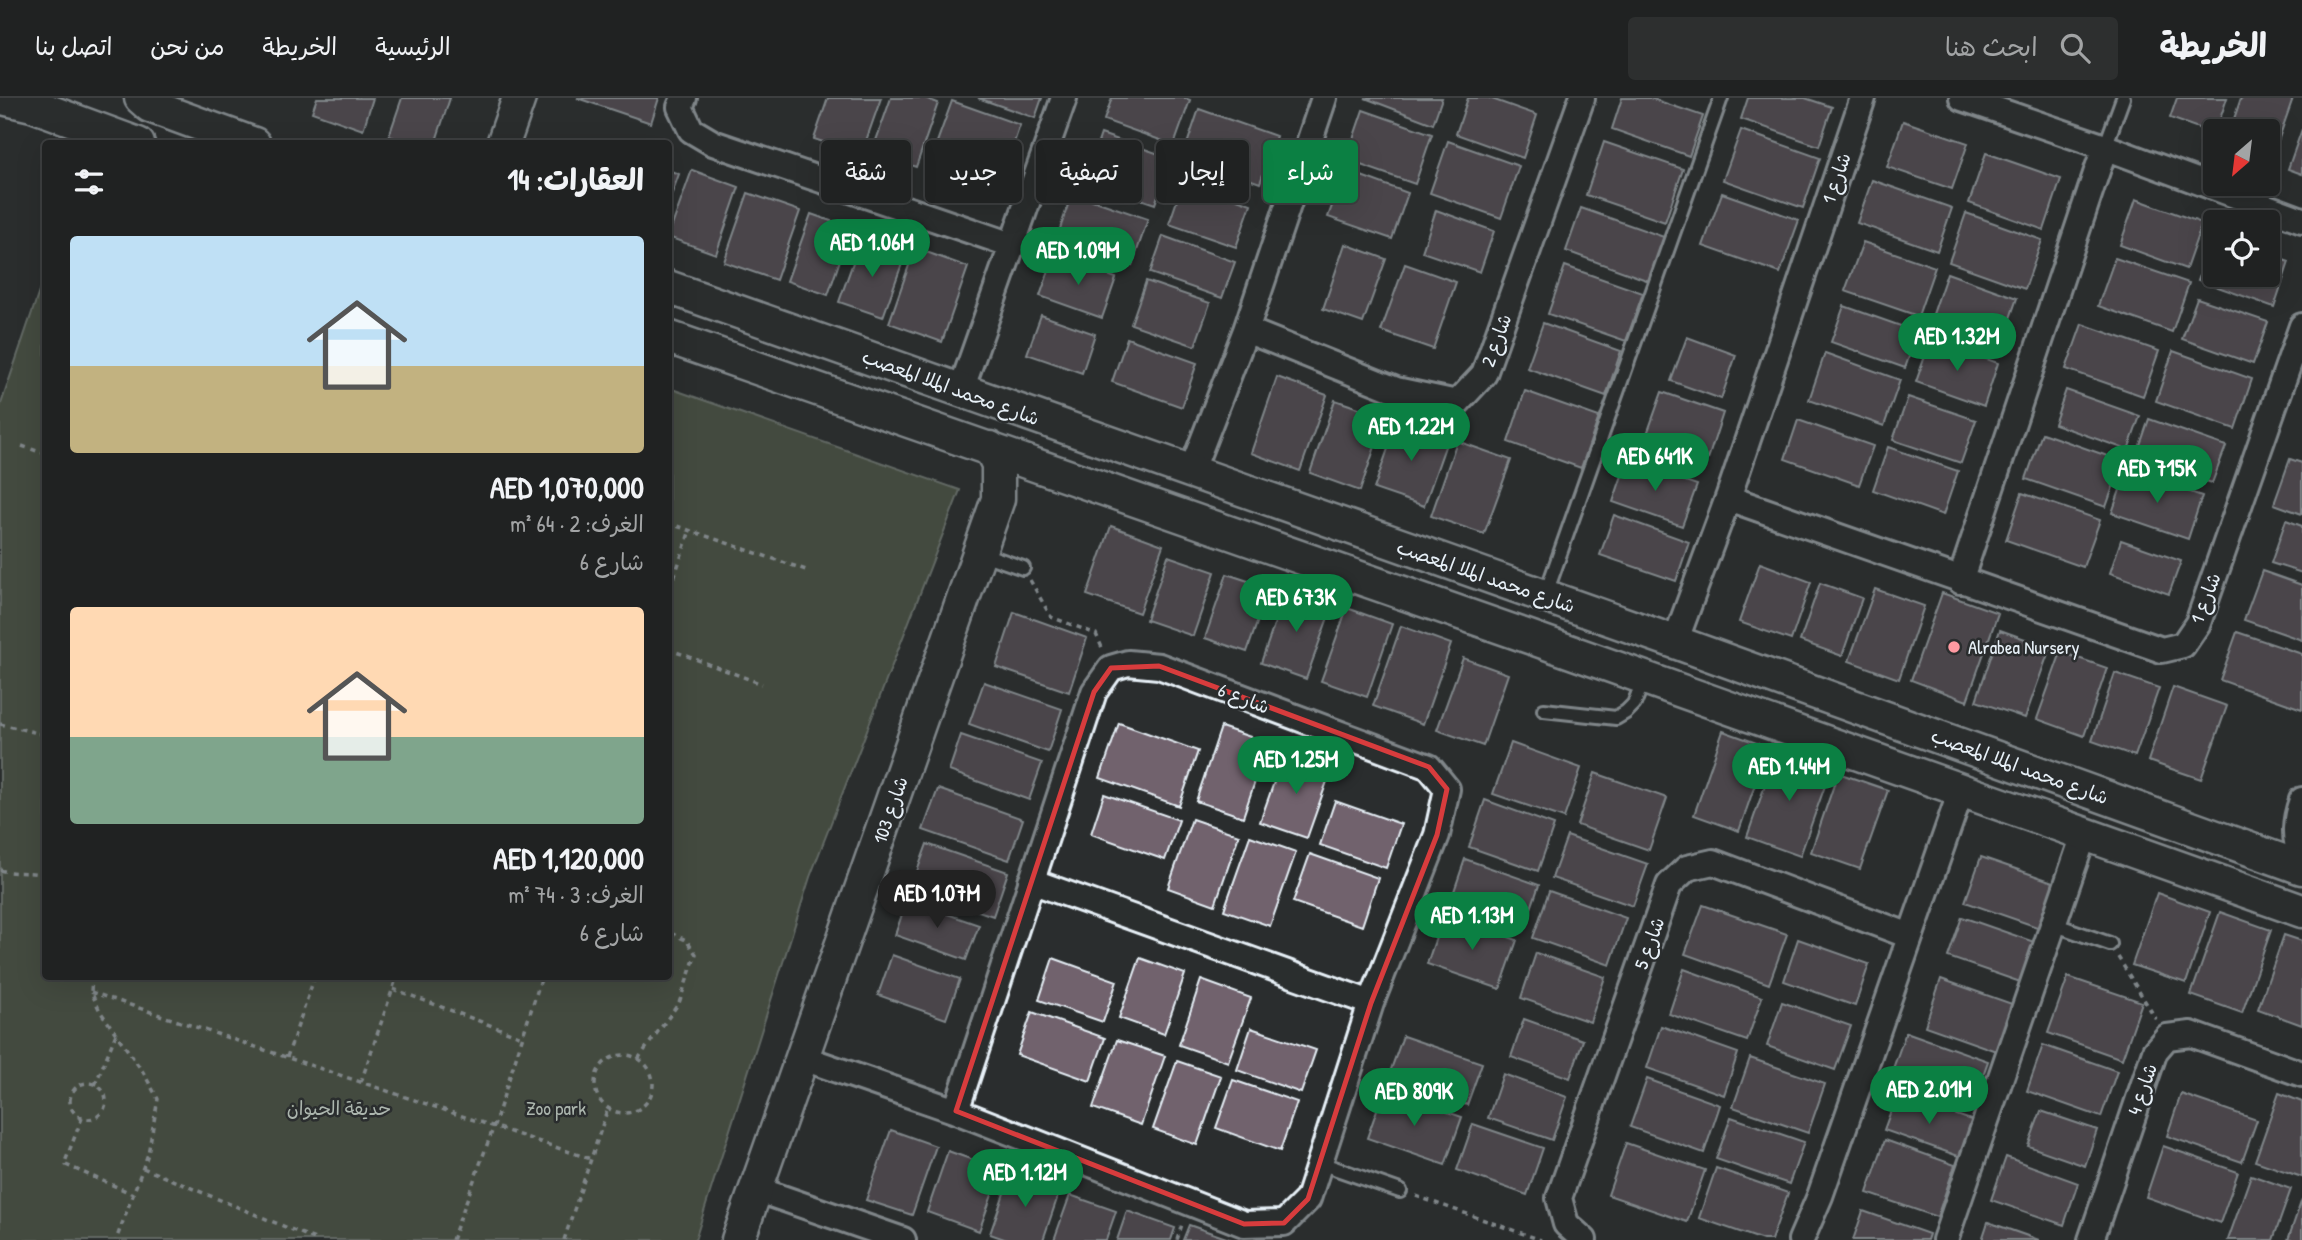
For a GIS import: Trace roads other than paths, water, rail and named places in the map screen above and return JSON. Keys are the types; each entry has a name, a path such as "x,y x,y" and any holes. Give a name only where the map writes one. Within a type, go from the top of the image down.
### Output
{"street":[{"path":"2,98 32,104 109,136 124,111 136,104 163,106 244,140"},
{"path":"504,140 519,98"},
{"path":"684,98 680,107 691,130 713,143 1012,245"},
{"path":"961,390 1064,98"},
{"path":"1191,472 1246,330 1324,98"},
{"name":"شارع 2","path":"1246,330 1396,390 1457,403 1484,374 1582,98"},
{"name":"شارع 1","path":"1675,642 1728,498 1863,98"},
{"path":"1962,98 2302,220"},
{"path":"1960,581 2105,148"},
{"name":"شارع محمد الملا المعصب","path":"672,289 1675,642 2302,868"},
{"path":"676,340 696,338 706,328 710,315 708,301"},
{"path":"742,363 737,349 740,335 751,324 765,320"},
{"name":"شارع 1","path":"1728,498 2162,650 2183,645 2198,623 2302,326"},
{"path":"676,340 1532,638 2302,911"},
{"name":"شارع 103","path":"742,1237 756,1189 998,499 998,464 990,448"},
{"name":"شارع 103","path":"998,499 1021,473 1038,465"},
{"path":"1532,638 1520,629 1516,614 1522,600 1540,595"},
{"name":"شارع 6","path":"803,1058 956,1111 1244,1224 1284,1223 1308,1199 1371,1003 1437,835 1447,789 1429,767 1159,666 1128,663 1111,668 1094,692 1031,881"},
{"path":"1801,1240 1820,1196 1961,791"},
{"path":"2090,837 2111,838 2123,829 2125,814 2119,801"},
{"path":"2253,850 2284,831 2299,809"},
{"path":"2299,809 2296,836 2302,859"},
{"path":"1945,1240 2053,924 2090,837"},
{"name":"شارع 5","path":"1584,1240 1566,1224 1559,1198 1669,885 1687,868 1713,862 1910,936"},
{"path":"956,1111 1031,881 1371,1003"},
{"name":"شارع 4","path":"2091,1240 2155,1051 2167,1037 2191,1034 2302,1073"},
{"path":"756,1189 903,1240"}],"lane":[{"path":"1540,595 1721,98"},
{"path":"2105,148 2123,98"},
{"path":"979,553 1023,568"},
{"path":"1544,710 1615,718 1634,704 1644,678"},
{"path":"2053,924 2110,944"},
{"path":"1320,1163 1400,1191"}],"place":[{"name":"Alrabea Nursery","path":"1954,647"}],"park label":[{"name":"حديقة الحيوان","path":"339,1108"},
{"name":"Zoo park","path":"556,1108"}]}
